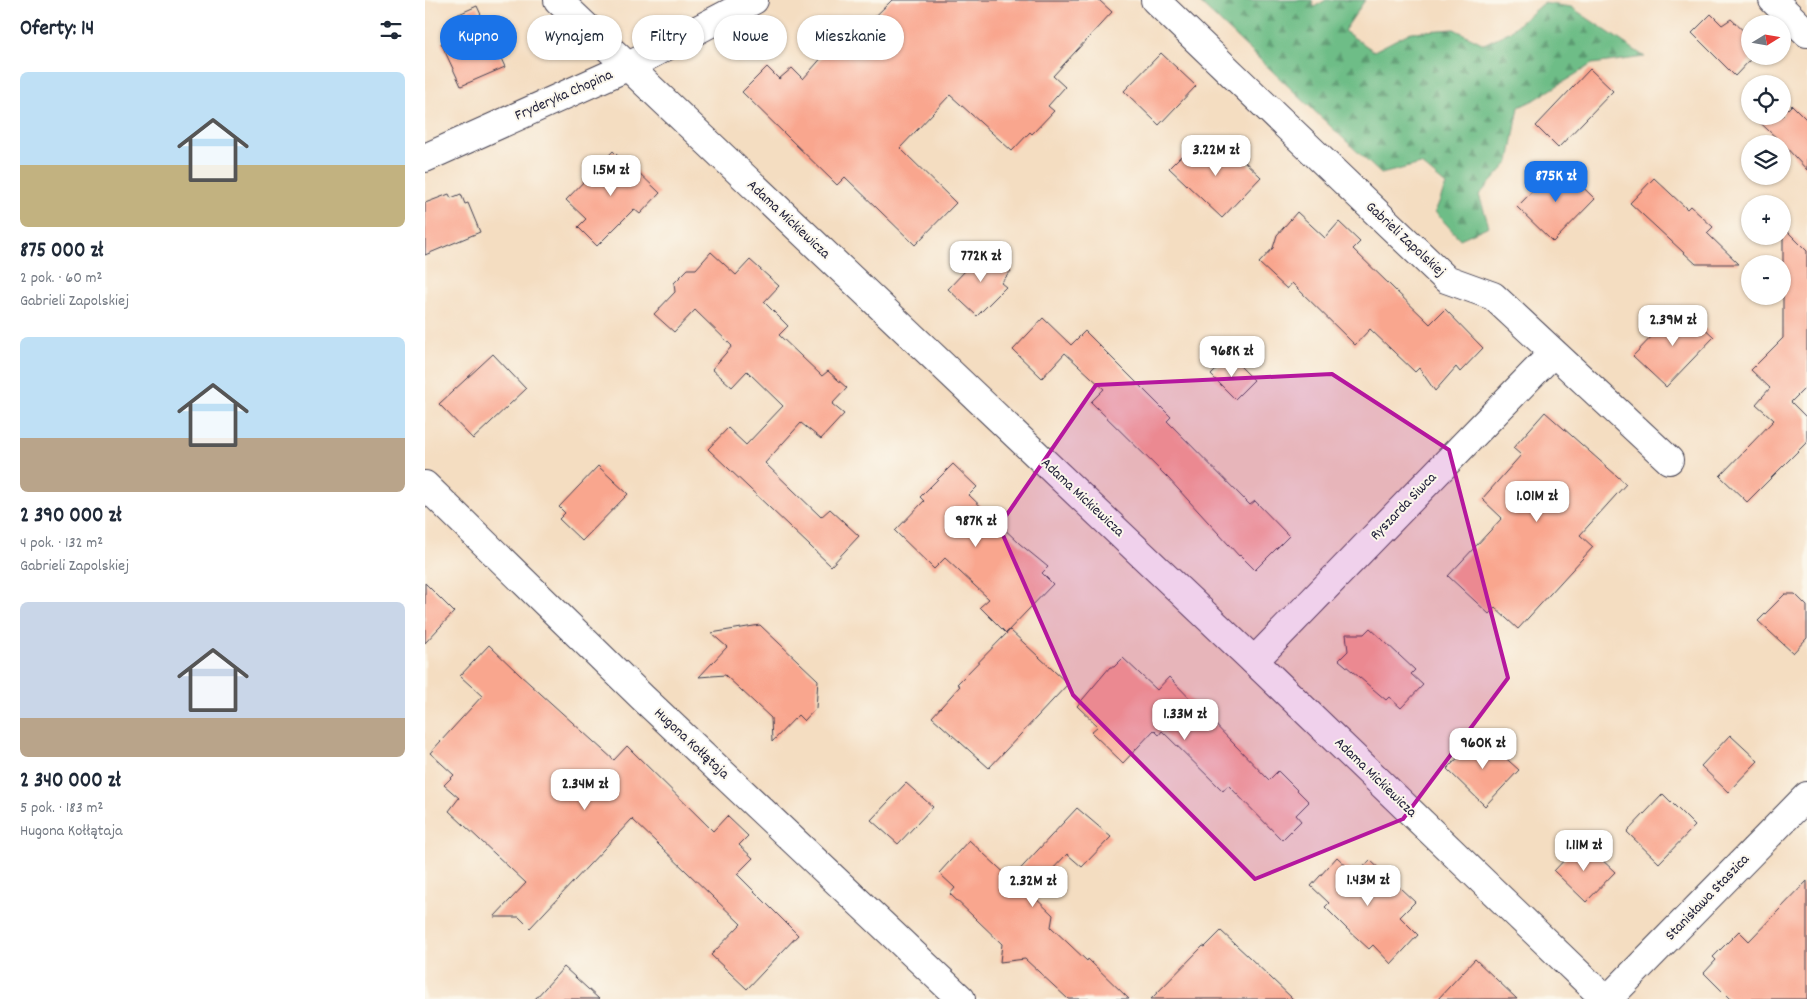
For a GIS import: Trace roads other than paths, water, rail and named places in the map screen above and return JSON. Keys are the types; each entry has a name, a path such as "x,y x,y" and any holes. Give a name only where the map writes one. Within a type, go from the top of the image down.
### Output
{"street":[{"name":"Adama Mickiewicza","path":"557,0 1255,661 1606,999"},
{"name":"Fryderyka Chopina","path":"425,158 627,67 753,0"},
{"name":"Gabrieli Zapolskiej","path":"1155,0 1446,279 1493,296 1669,460"},
{"path":"1773,0 1807,33"},
{"name":"Ryszarda Siwca","path":"1255,661 1553,353"},
{"name":"Hugona Kołłątaja","path":"425,485 642,697 961,999"},
{"name":"Stanisława Staszica","path":"1606,999 1807,796"}]}
